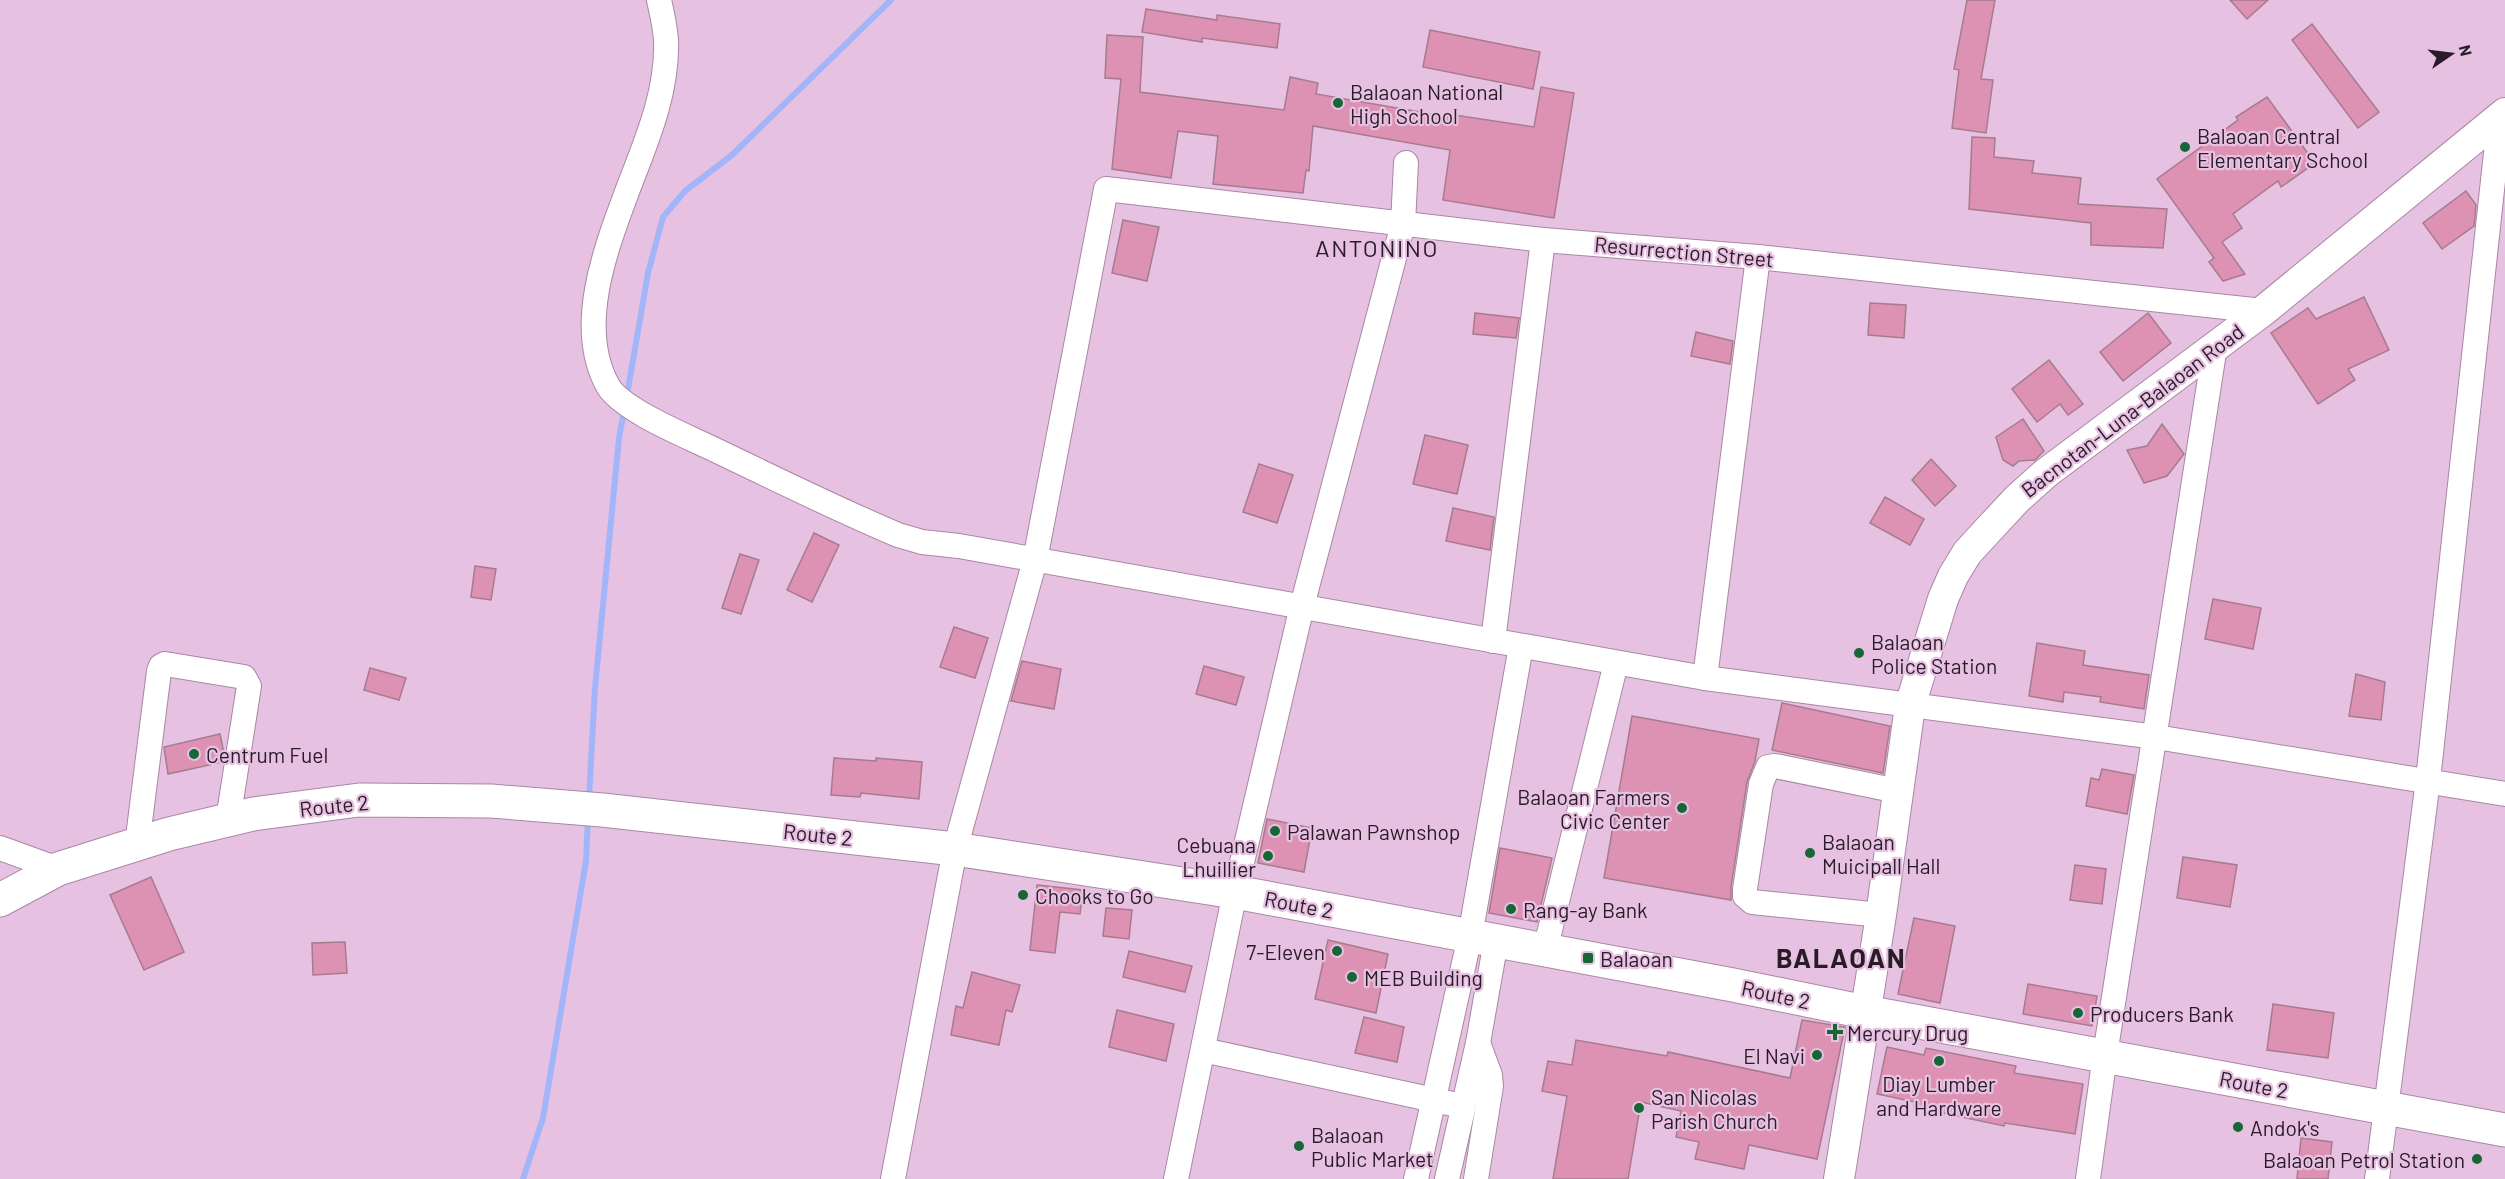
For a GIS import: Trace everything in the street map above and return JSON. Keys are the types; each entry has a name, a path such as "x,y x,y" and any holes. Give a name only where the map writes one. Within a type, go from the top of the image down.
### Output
{"highway":[{"name":"Route 2","path":"0,900 58,869 136,844 228,820 274,811 359,800 491,801 602,810 955,849 1235,892 1733,985 1865,1012 2505,1130"}],"main road":[{"name":"Bacnotan-Luna-Balaoan Road","path":"1839,1179 1881,915 1910,706 1943,599 1967,553 2016,499 2046,473 2263,311 2503,115"}],"street":[{"path":"659,0 666,40 659,99 608,244 592,322 595,349 609,388 620,399 671,430 898,536 1705,678 2156,737 2505,794"},
{"path":"2377,1179 2428,780 2503,115"},
{"path":"1176,1179 1235,892 1302,606 1404,224 1406,163"},
{"name":"Resurrection Street","path":"1035,560 1106,189 1543,240 1758,256 2263,311"},
{"path":"1493,641 1543,240"},
{"path":"1705,678 1758,256"},
{"path":"2088,1179 2105,1055 2215,346"},
{"path":"893,1179 955,849 1035,560"},
{"path":"1447,1179 1478,1043 1483,939 1521,646"},
{"path":"1545,950 1616,663"},
{"path":"136,844 159,671 165,664 244,677 247,681 249,686 228,820"},
{"path":"1881,915 1752,902 1745,896 1745,890 1761,784 1768,767 1775,766 1898,790"},
{"path":"0,848 58,869"},
{"path":"1416,1179 1433,1101 1483,939"},
{"path":"1476,1179 1491,1086 1490,1075 1478,1043"},
{"path":"1203,1050 1462,1106"}],"building":[{"path":"1967,0 1995,0 1981,79 1993,80 1986,133 1952,128 1959,70 1954,69"},
{"path":"2230,0 2268,0 2247,19"},
{"path":"1146,9 1217,20 1217,15 1280,24 1277,48 1202,38 1202,42 1142,32"},
{"path":"2312,24 2379,112 2358,128 2292,40"},
{"path":"1430,30 1540,52 1533,89 1423,67"},
{"path":"1107,35 1143,37 1140,92 1284,110 1290,77 1318,83 1316,94 1455,118 1455,115 1534,127 1541,87 1574,93 1554,218 1443,200 1450,150 1313,126 1309,171 1306,170 1303,193 1213,184 1218,136 1178,131 1171,178 1112,169 1121,79 1105,78"},
{"path":"2267,97 2315,163 2281,187 2278,181 2233,214 2242,228 2222,242 2245,274 2223,281 2209,262 2214,258 2157,179 2238,120 2236,117"},
{"path":"1972,137 1995,138 1994,157 2034,161 2032,173 2081,178 2078,204 2167,209 2163,248 2091,245 2091,223 1969,209"},
{"path":"2466,191 2476,205 2474,226 2442,249 2423,223"},
{"path":"1123,220 1159,227 1147,281 1112,273"},
{"path":"2364,297 2389,350 2348,369 2355,380 2318,404 2271,333 2308,308 2316,319"},
{"path":"1870,303 1906,305 1904,338 1868,335"},
{"path":"1475,313 1519,318 1516,338 1473,334"},
{"path":"2148,313 2171,343 2123,381 2100,352"},
{"path":"1696,332 1733,341 1730,364 1691,356"},
{"path":"2049,360 2083,404 2068,415 2060,404 2037,422 2012,389"},
{"path":"2023,419 2044,451 2035,460 2019,461 2013,466 2003,460 1996,437"},
{"path":"2162,424 2184,454 2167,476 2144,483 2127,450 2147,446"},
{"path":"1425,435 1468,445 1457,494 1413,484"},
{"path":"1931,459 1956,486 1935,506 1912,480"},
{"path":"1259,464 1293,475 1277,523 1243,512"},
{"path":"1885,497 1924,519 1910,545 1870,523"},
{"path":"1453,508 1494,517 1490,550 1446,541"},
{"path":"814,533 839,545 812,602 787,590"},
{"path":"740,554 759,560 741,614 722,608"},
{"path":"475,566 496,569 491,600 471,597"},
{"path":"2213,599 2261,608 2253,649 2205,639"},
{"path":"954,627 988,638 975,678 940,667"},
{"path":"2037,643 2085,651 2083,665 2149,675 2144,709 2100,702 2101,697 2064,692 2063,702 2029,696"},
{"path":"1022,661 1061,669 1054,709 1011,701"},
{"path":"1204,666 1244,677 1236,705 1196,694"},
{"path":"370,668 406,678 399,700 364,690"},
{"path":"2356,674 2385,682 2381,720 2349,716"},
{"path":"1782,703 1890,726 1883,773 1772,750"},
{"name":"Balaoan Farmers Civic Center","path":"1632,716 1759,739 1755,761 1747,782 1731,900 1604,878"},
{"name":"Centrum Fuel","path":"220,734 224,753 223,762 168,774 164,747"},
{"path":"834,758 876,761 876,758 922,762 919,799 861,793 860,797 831,795"},
{"path":"2102,769 2134,775 2127,814 2086,806 2091,778 2099,780"},
{"path":"1267,819 1312,828 1304,872 1258,863"},
{"path":"1500,848 1552,858 1537,922 1489,913"},
{"path":"2183,857 2237,865 2230,907 2177,898"},
{"path":"2075,865 2106,869 2102,904 2070,900"},
{"path":"151,877 184,952 144,970 110,895"},
{"path":"1037,885 1083,890 1080,914 1060,912 1055,953 1030,950"},
{"path":"1106,908 1132,910 1129,939 1103,936"},
{"path":"1914,918 1955,926 1940,1003 1898,994"},
{"name":"MEB Building","path":"1328,940 1388,954 1376,1013 1315,999"},
{"path":"345,942 347,973 313,975 312,943"},
{"path":"1129,951 1192,966 1185,992 1123,977"},
{"path":"972,972 1020,985 1012,1012 1006,1010 999,1045 951,1035 956,1006 963,1008"},
{"path":"2028,984 2097,996 2092,1026 2023,1014"},
{"path":"2273,1004 2334,1013 2328,1058 2267,1050"},
{"path":"1117,1010 1174,1024 1166,1061 1109,1047"},
{"path":"1364,1017 1404,1027 1397,1062 1355,1053"},
{"path":"1802,1020 1845,1027 1817,1159 1749,1145 1744,1169 1695,1159 1699,1142 1676,1137 1681,1111 1641,1102 1628,1179 1553,1179 1567,1096 1542,1091 1548,1061 1572,1065 1576,1040 1667,1056 1668,1052 1790,1078"},
{"path":"1887,1047 1924,1055 1926,1048 2016,1066 2014,1073 2083,1084 2075,1134 2005,1123 2004,1126 1914,1107 1915,1102 1877,1094"},
{"path":"2301,1138 2332,1142 2328,1179 2297,1179"}],"waterway":[{"path":"627,395 648,273 663,217 685,191 732,155 891,0"},
{"path":"589,798 595,688 619,438 624,411"},
{"path":"523,1179 543,1118 586,861 588,817"}],"place":[{"name":"Balaoan National High School","path":"1338,103"},
{"name":"Balaoan Central Elementary School","path":"2185,147"},
{"name":"Balaoan Police Station","path":"1859,653"},
{"name":"Centrum Fuel","path":"194,754"},
{"name":"Balaoan Farmers Civic Center","path":"1682,808"},
{"name":"Palawan Pawnshop","path":"1275,831"},
{"name":"Balaoan Muicipall Hall","path":"1810,853"},
{"name":"Cebuana Lhuillier","path":"1268,856"},
{"name":"Chooks to Go","path":"1023,895"},
{"name":"Rang-ay Bank","path":"1511,909"},
{"name":"7-Eleven","path":"1337,951"},
{"name":"Balaoan","path":"1588,958"},
{"name":"MEB Building","path":"1352,977"},
{"name":"Producers Bank","path":"2078,1013"},
{"name":"Mercury Drug","path":"1835,1032"},
{"name":"El Navi","path":"1817,1055"},
{"name":"Diay Lumber and Hardware","path":"1939,1061"},
{"name":"San Nicolas Parish Church","path":"1639,1108"},
{"name":"Andok's","path":"2238,1127"},
{"name":"Balaoan Public Market","path":"1299,1146"},
{"name":"Balaoan Petrol Station","path":"2477,1159"}],"district":[{"name":"ANTONINO","path":"1377,247"},
{"name":"BALAOAN","path":"1841,957"}]}
